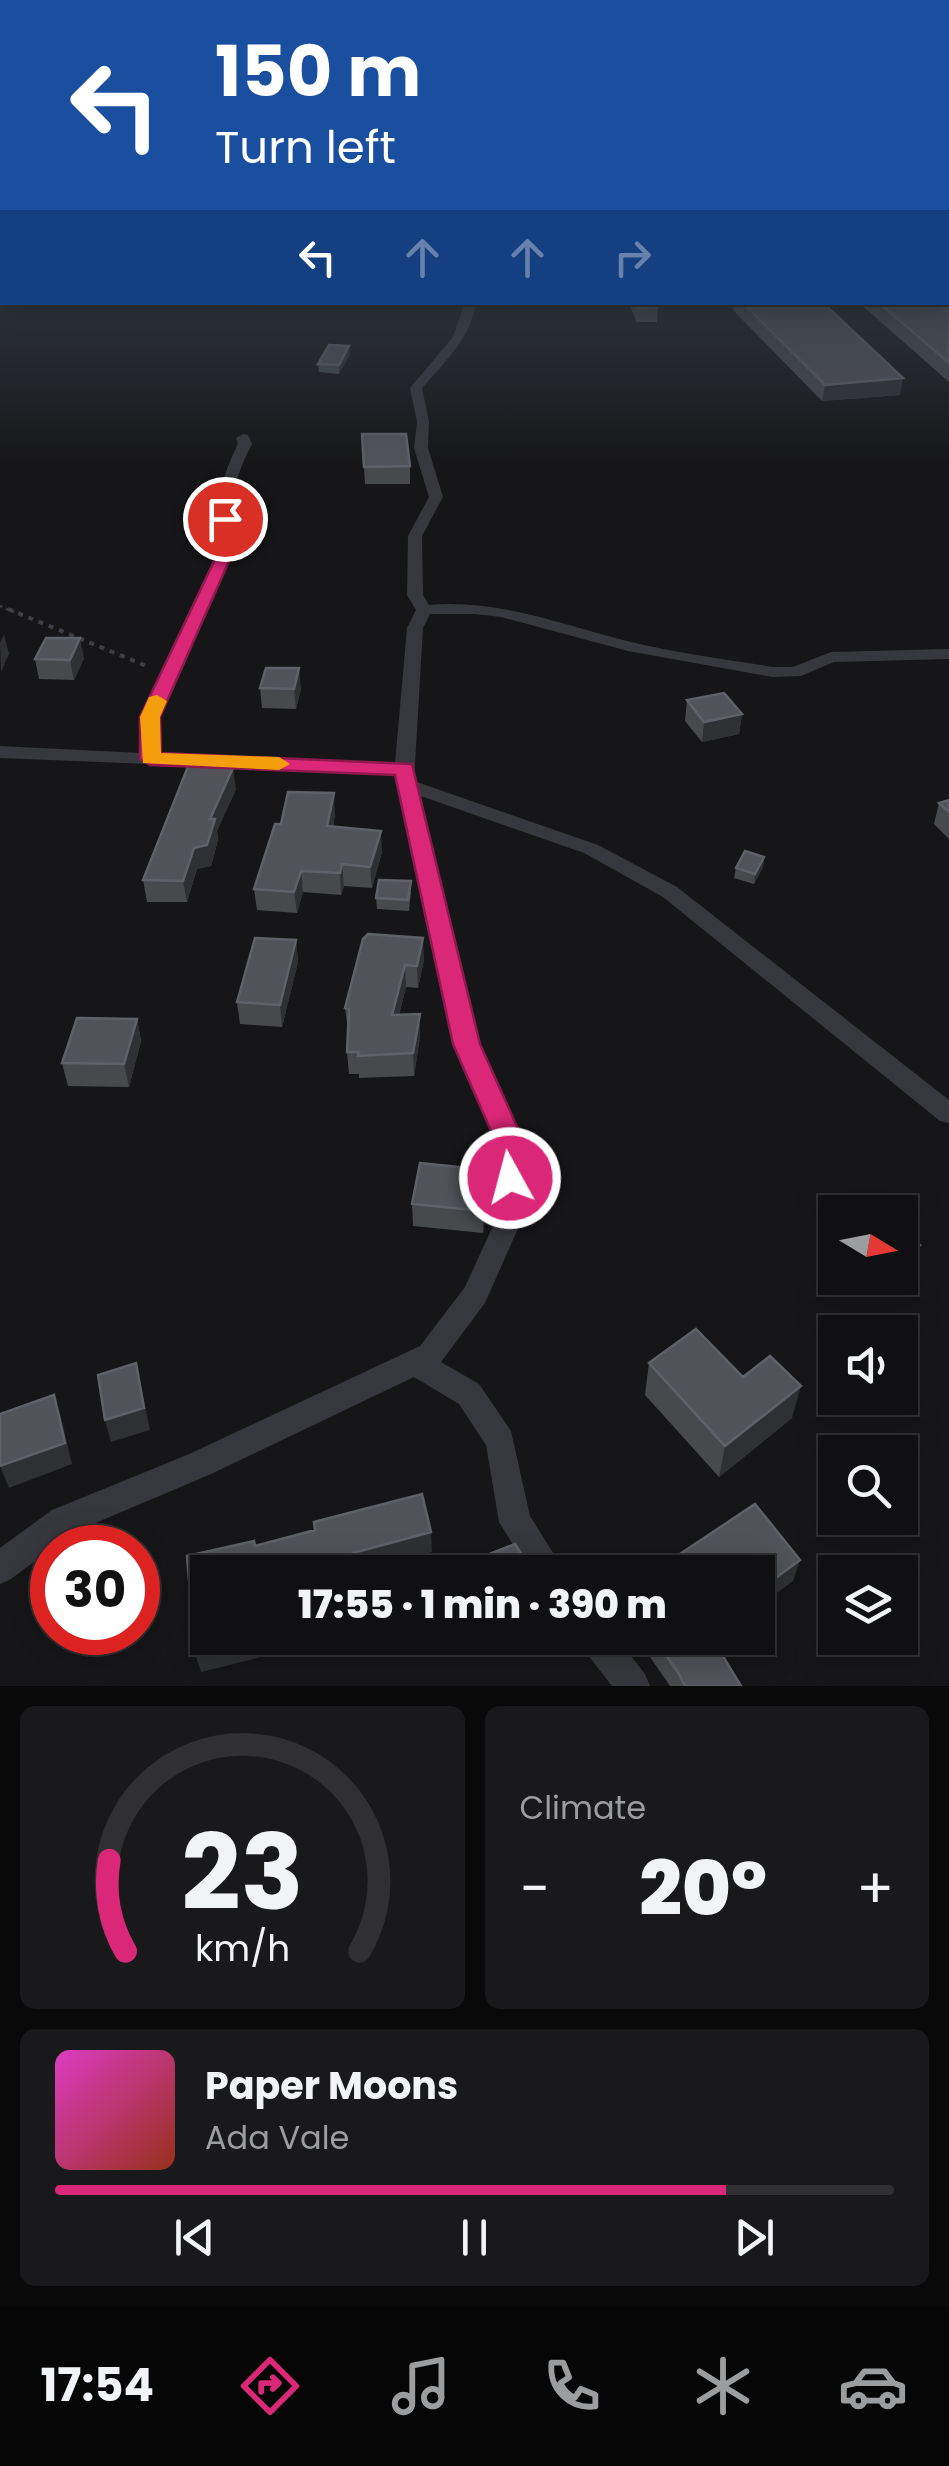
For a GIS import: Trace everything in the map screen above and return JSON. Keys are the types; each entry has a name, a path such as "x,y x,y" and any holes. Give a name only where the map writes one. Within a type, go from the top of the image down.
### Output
{"street":[{"path":"424,610 415,596 415,536 436,496 421,448 423,422 416,388 464,329 471,312"},
{"path":"150,759 150,717 232,534 227,528 225,511 233,465 245,444 243,438"},
{"path":"424,610 452,606 484,611 634,647 774,672 796,672 831,657 949,654"},
{"path":"0,1568 63,1521 198,1465 430,1355 475,1295 511,1215 509,1140 466,1044 405,776 415,628 424,610"},
{"path":"0,752 405,776 591,849 670,892 949,1114"},
{"path":"415,1362 470,1394 500,1441 516,1522 538,1555"},
{"path":"609,1655 633,1686"}],"path":[{"path":"0,606 168,674"}],"building":[{"path":"752,312 832,312 903,378 825,385"},
{"path":"889,312 949,312 949,363"},
{"path":"329,345 349,346 339,365 318,364"},
{"path":"362,434 406,434 410,466 364,467"},
{"path":"46,638 80,638 70,660 35,659"},
{"path":"266,668 299,668 294,689 260,688"},
{"path":"724,693 742,714 704,722 687,700"},
{"path":"189,764 233,768 210,819 215,819 207,845 194,848 183,881 143,880"},
{"path":"288,792 334,793 327,826 381,831 370,867 342,864 340,873 301,871 294,892 254,889 275,824 281,824"},
{"path":"745,851 764,857 755,874 736,868"},
{"path":"379,880 411,881 408,900 376,898"},
{"path":"368,934 423,938 417,966 405,965 392,1015 420,1014 413,1053 358,1056 359,1052 347,1052 349,1009 345,1008 363,939"},
{"path":"255,938 296,940 280,1005 237,1002"},
{"path":"77,1018 137,1019 124,1064 62,1063"},
{"path":"420,1163 489,1170 483,1211 412,1204"},
{"path":"696,1329 743,1377 770,1356 801,1386 725,1446 649,1363"},
{"path":"136,1363 144,1408 105,1420 98,1375"},
{"path":"54,1395 65,1443 0,1466 0,1414"},
{"path":"422,1494 431,1532 354,1555 191,1555 254,1541 255,1546 315,1530 314,1522"},
{"path":"755,1504 800,1560 775,1578 775,1555 678,1555"},
{"path":"515,1544 522,1555 487,1555"},
{"path":"666,1655 722,1655 741,1686 685,1686"}],"slow traffic":[{"path":"157,701 150,717 150,759 279,764"}],"route":[{"path":"225,519 232,534 226,553 150,717 150,759 404,769 466,1044 509,1140 510,1178"}]}
